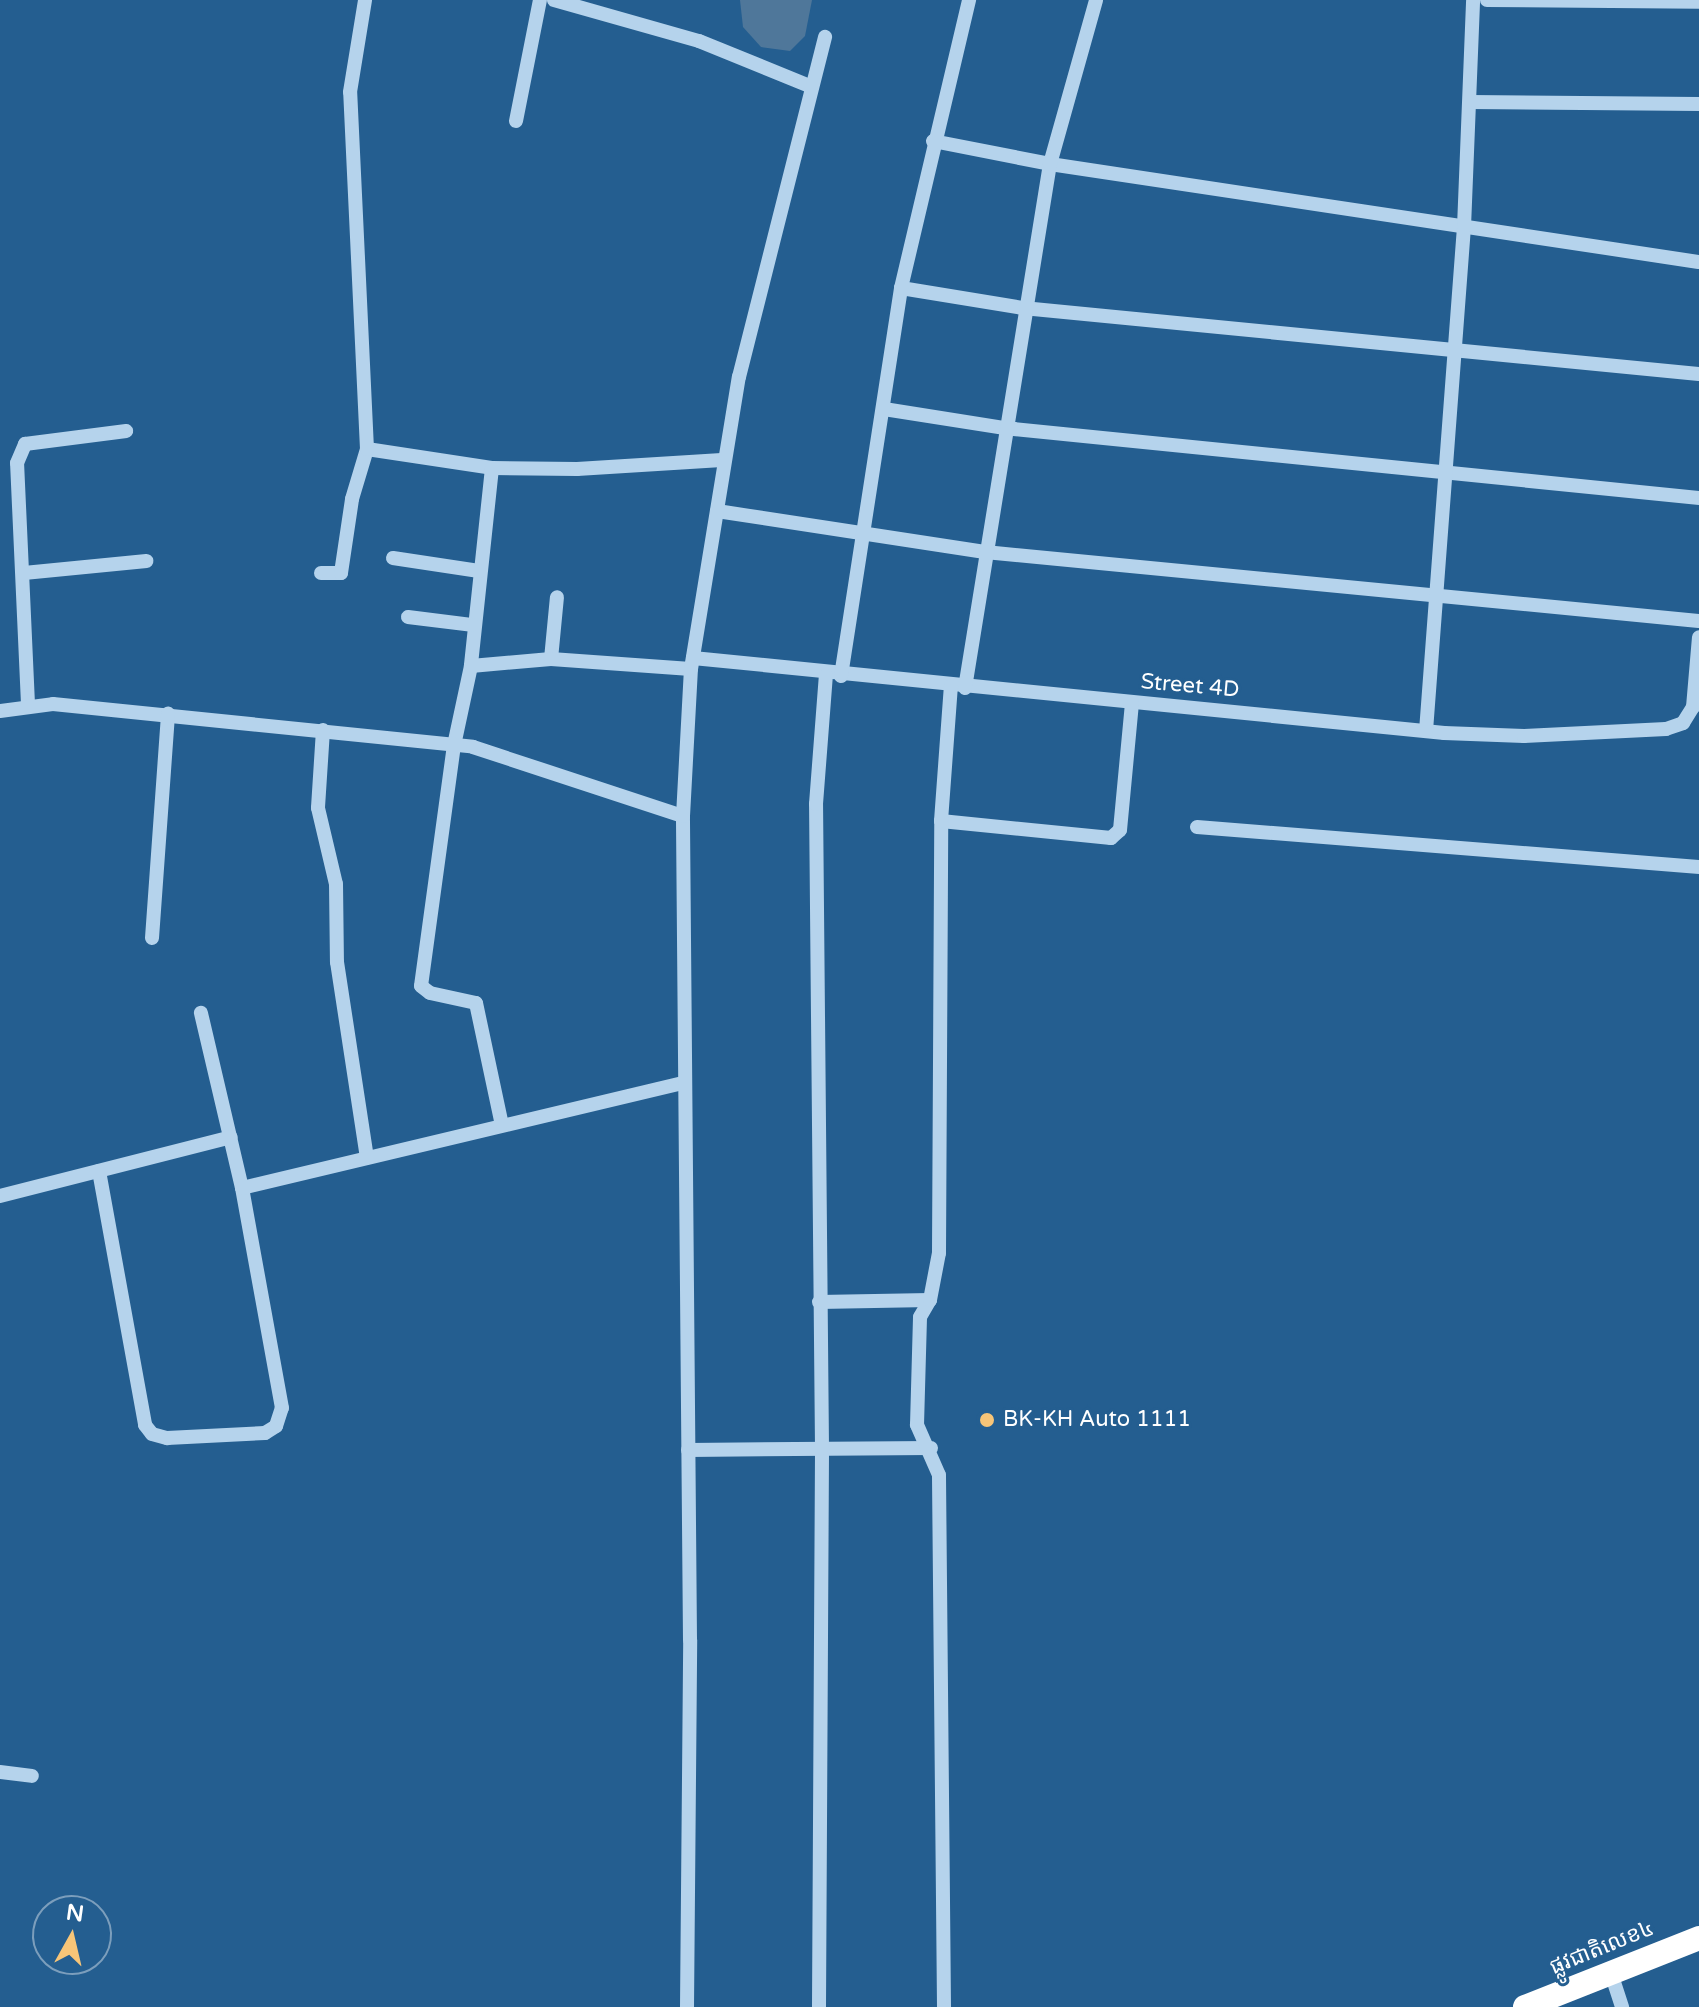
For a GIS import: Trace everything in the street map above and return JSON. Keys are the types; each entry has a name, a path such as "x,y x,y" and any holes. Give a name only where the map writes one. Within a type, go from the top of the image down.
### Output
{"highway":[{"name":"ផ្លូវជាតិលេខ៤","path":"1525,2007 1699,1938"}],"street":[{"path":"321,573 341,573 352,499 367,449 350,92 365,0"},
{"path":"516,121 540,0"},
{"path":"554,0 699,41 810,86"},
{"path":"819,2007 822,1448 816,804 834,675 864,534 901,288 933,141 969,0"},
{"path":"944,2007 939,1475 931,1448 917,1425 920,1317 930,1300 939,1253 941,821 958,687 985,552 1023,308 1050,164 1096,0"},
{"path":"1426,731 1464,227 1473,0"},
{"path":"1487,0 1699,2"},
{"path":"687,2007 688,1450 683,816 692,664 717,511 722,460 810,86 825,37"},
{"path":"1470,102 1699,104"},
{"path":"933,141 1050,164 1699,262"},
{"path":"901,288 1023,308 1699,374"},
{"path":"884,409 1004,428 1444,475 1699,498"},
{"path":"28,704 17,463 25,444 126,431"},
{"path":"367,449 492,468 577,469 722,460"},
{"path":"492,468 472,625 471,666 454,745 421,986 430,993 476,1003 502,1125"},
{"path":"717,511 985,552 1699,621"},
{"path":"393,558 479,571"},
{"path":"24,573 146,561"},
{"path":"551,659 557,597"},
{"path":"408,617 472,625"},
{"name":"Street 4D","path":"471,666 551,659 692,664 1426,731 1524,736 1666,729 1683,723 1693,707 1699,637"},
{"path":"941,821 1111,838 1120,830 1132,703"},
{"path":"0,711 28,704 168,714 454,745 514,758 581,785 683,816"},
{"path":"152,938 168,714"},
{"path":"323,730 318,808 336,884 337,962 367,1158"},
{"path":"1197,827 1699,867"},
{"path":"99,1171 145,1425 152,1434 167,1438 265,1433 279,1417 242,1188 201,1013"},
{"path":"242,1188 683,1083"},
{"path":"0,1196 231,1137"},
{"path":"819,1302 930,1300"},
{"path":"688,1450 931,1448"},
{"path":"0,1772 32,1776"},
{"path":"1611,1973 1622,2007"}],"water":[{"path":"740,0 812,0 805,36 790,51 761,47 743,27"}],"place":[{"name":"BK-KH Auto 1111","path":"987,1420"}]}
